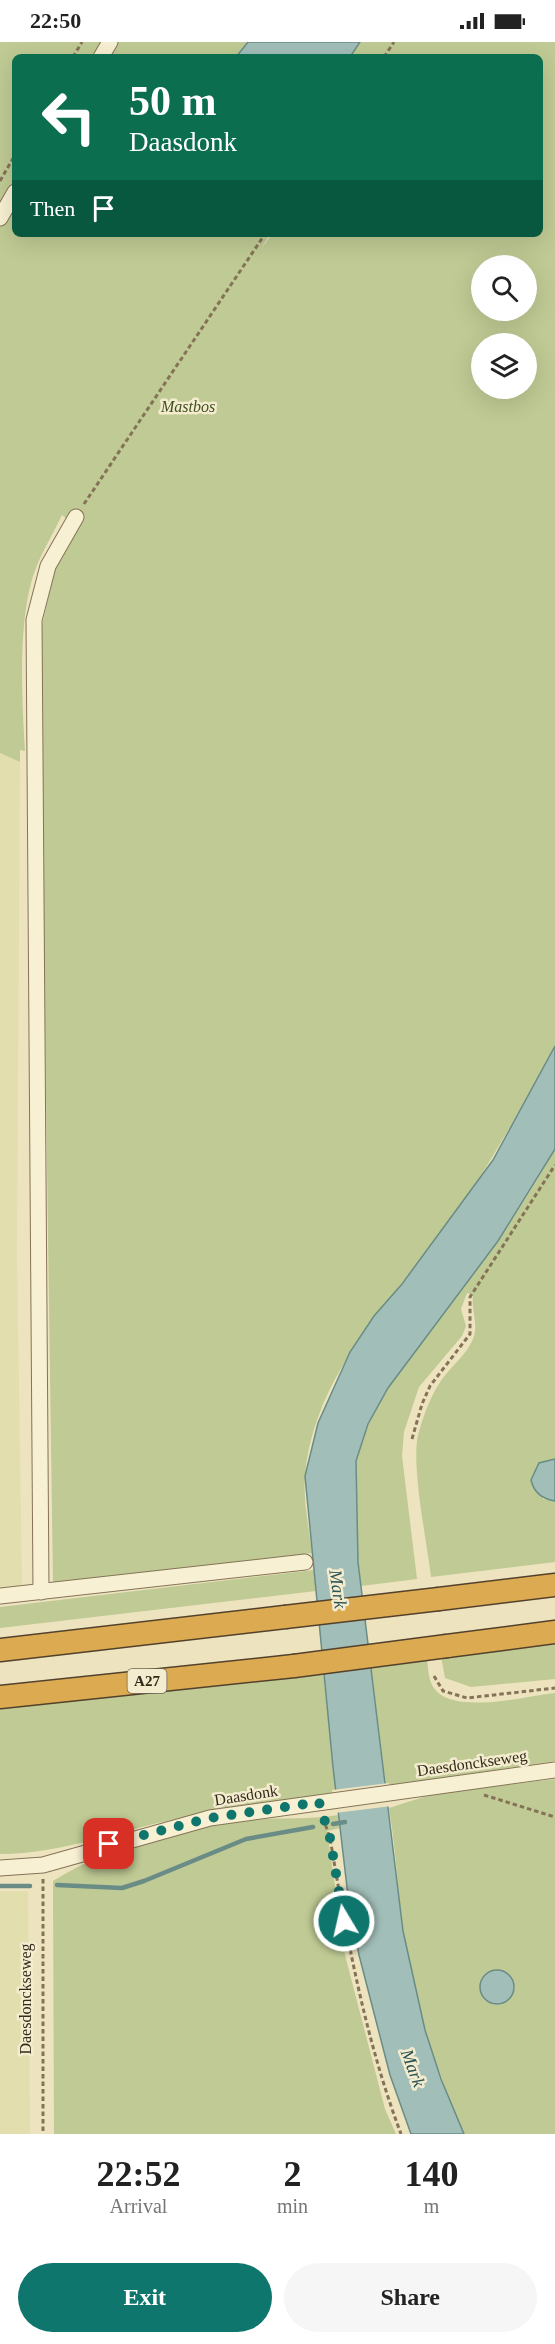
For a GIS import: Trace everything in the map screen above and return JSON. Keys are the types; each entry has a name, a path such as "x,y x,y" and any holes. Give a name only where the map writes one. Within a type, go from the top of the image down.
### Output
{"highway":[{"path":"0,1650 555,1584"},
{"name":"A27","path":"0,1697 294,1666 555,1632"}],"street":[{"path":"0,218 12,197"},
{"path":"41,1592 34,620 48,566 76,517"},
{"path":"0,1596 305,1562"},
{"name":"Daesdonckseweg","path":"321,1802 555,1770"},
{"name":"Daasdonk","path":"0,1868 43,1865 210,1818 321,1802"}],"path":[{"path":"0,181 12,160"},
{"path":"76,517 264,237"},
{"path":"412,1439 430,1386 470,1334 470,1297 555,1165"},
{"path":"434,1677 443,1691 467,1698 555,1688"},
{"path":"469,1782 486,1797 555,1817"},
{"path":"321,1802 330,1838 359,1998 371,2046 401,2134"},
{"name":"Daesdonckseweg","path":"43,1865 43,2134"}],"shaded area":[{"path":"0,753 20,762 17,1255 22,1587 0,1589"},
{"path":"0,1891 28,1891 30,2134 0,2134"}],"green space":[{"name":"Mastbos","path":"0,42 555,42 555,1046 469,1194 362,1336 341,1368 324,1402 312,1438 305,1476 312,1553 53,1583 40,675 42,625 57,561 76,527 62,515 36,568 26,610 22,658 25,751 20,750 20,762 0,753"},
{"path":"555,1149 555,1459 539,1463 543,1499 555,1501 555,1562 431,1577 418,1485 416,1449 418,1435 436,1389 467,1349 474,1336 473,1295 467,1293 461,1309 466,1326 462,1336 419,1387 404,1432 402,1456 417,1579 361,1586 354,1498 356,1464 366,1428 399,1370 494,1245"},
{"path":"314,1570 316,1591 0,1628 0,1607"},
{"path":"555,1641 555,1679 471,1687 445,1678 441,1656"},
{"path":"427,1658 432,1685 441,1695 454,1700 489,1702 555,1693 555,1761 386,1786 371,1665"},
{"path":"323,1670 336,1794 200,1814 68,1846 0,1854 0,1708"},
{"path":"555,1779 555,2134 464,2134 438,2068 423,2023 407,1954 389,1808 433,1794","holes":["494,1970 501,1971 515,1988 510,1998 498,2003 484,1975"]},
{"path":"338,1815 340,1828 327,1831 345,1955 385,2109 396,2134 54,2134 53,1881 75,1868 123,1847 174,1832 251,1820"}],"water":[{"path":"248,42 360,42 352,54 238,54"},
{"name":"Mark","path":"555,1046 555,1149 498,1241 388,1388 368,1424 356,1461 358,1562 403,1931 425,2030 441,2079 464,2134 411,2134 390,2075 359,1955 348,1896 305,1476 318,1423 350,1352 374,1316 402,1284 493,1160"},
{"path":"555,1459 555,1501 539,1495 531,1480 539,1463"},
{"path":"497,1970 509,1975 514,1987 509,1999 497,2004 485,1999 480,1987 485,1975"}],"pier":[{"path":"389,1783 392,1806 335,1813 332,1790"}],"waterway":[{"path":"333,1824 345,1822"},
{"path":"57,1885 122,1888 246,1839 313,1827"},
{"path":"0,1886 30,1886"}],"route":[{"path":"109,1844 210,1818 319,1802 330,1838 344,1921"}]}
